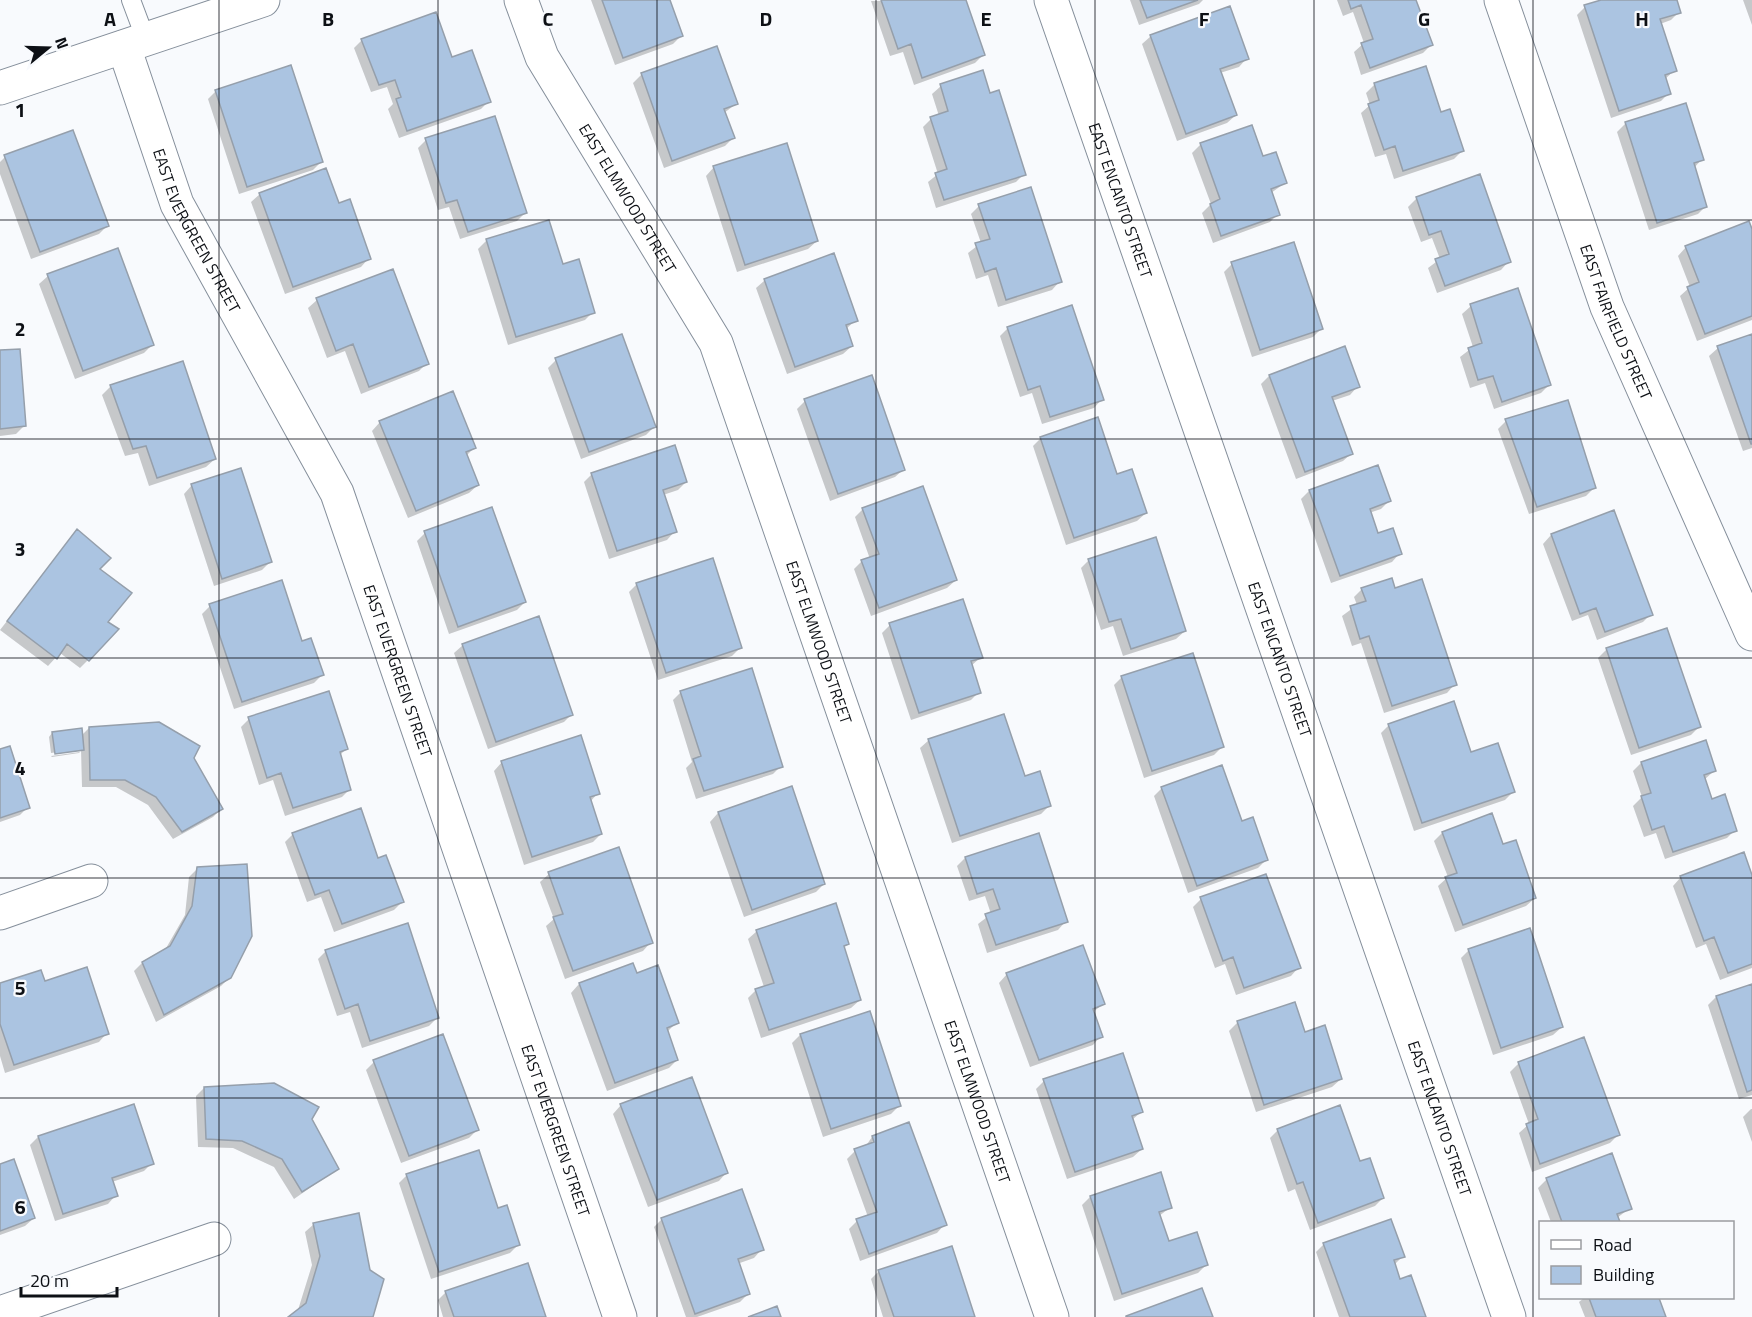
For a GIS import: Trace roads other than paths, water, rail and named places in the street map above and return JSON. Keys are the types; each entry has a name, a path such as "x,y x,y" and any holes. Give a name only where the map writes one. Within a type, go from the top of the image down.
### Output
{"street":[{"path":"0,88 262,0"},
{"name":"EAST ELMWOOD STREET","path":"521,0 542,57 716,343 1052,1317"},
{"name":"EAST ENCANTO STREET","path":"1051,0 1509,1317"},
{"name":"EAST FAIRFIELD STREET","path":"1501,0 1607,307 1752,634"},
{"name":"EAST EVERGREEN STREET","path":"135,43 177,204 337,493 620,1317"},
{"path":"0,913 91,881"},
{"path":"0,1313 214,1239"}],"lane":[{"path":"131,0 135,43"}]}
